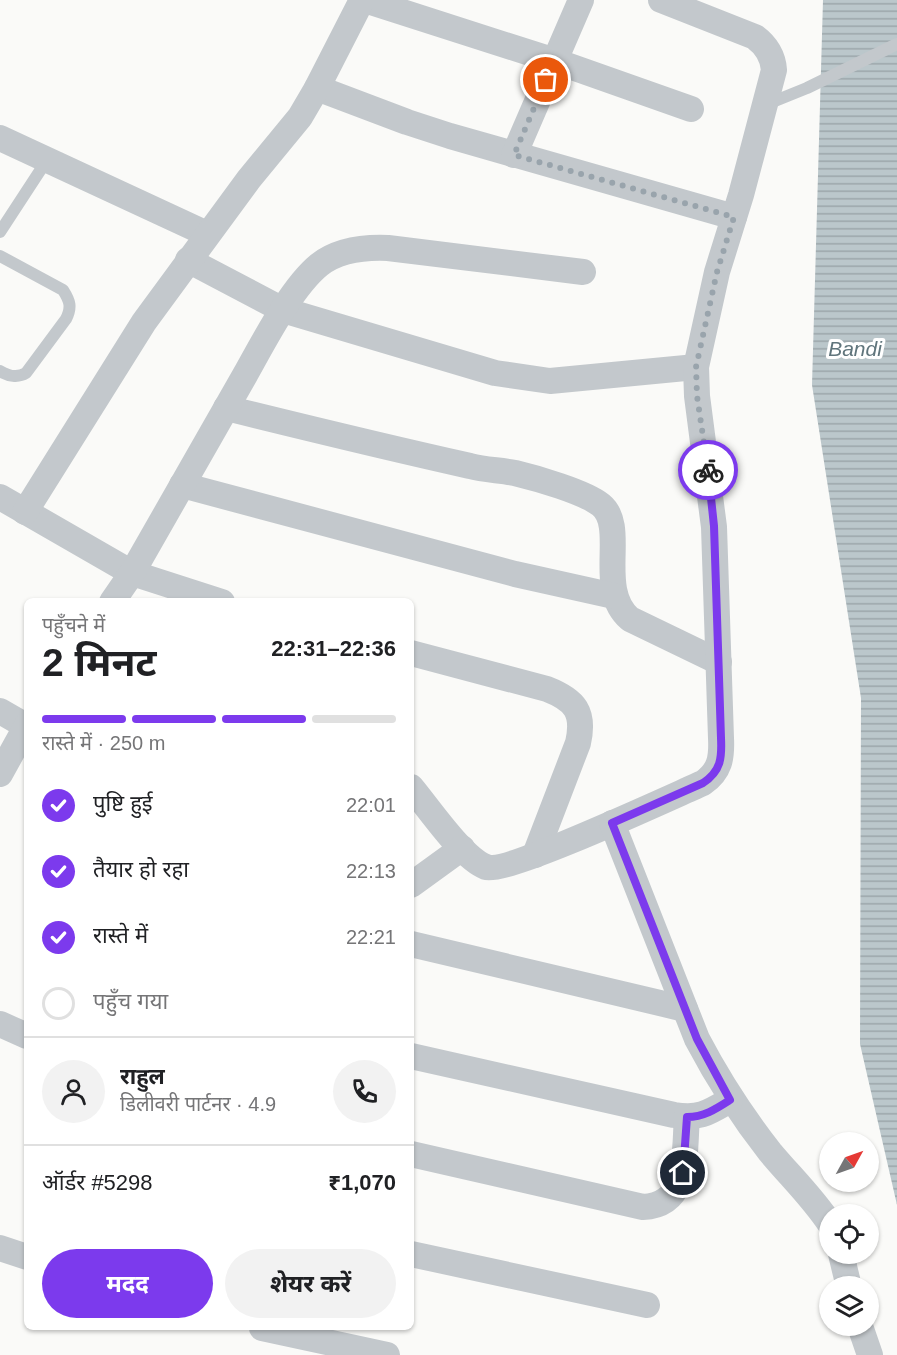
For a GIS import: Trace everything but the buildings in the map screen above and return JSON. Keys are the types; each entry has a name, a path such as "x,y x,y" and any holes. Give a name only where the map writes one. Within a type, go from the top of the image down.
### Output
{"street":[{"path":"25,512 144,322 207,234 300,117 364,0 555,61 691,109"},
{"path":"514,155 581,0"},
{"path":"414,791 462,848 477,862 491,868 502,867 612,823 703,783 717,771 722,756 714,526 697,396 696,367 717,272 774,70 773,61 764,43 743,31 661,0"},
{"path":"317,88 407,122 514,155 734,217"},
{"path":"0,138 207,234"},
{"path":"115,598 132,573 283,310 307,278 326,260 352,250 369,247 583,272"},
{"path":"188,260 283,310 495,373 550,381 696,367"},
{"path":"226,408 473,467 516,473 589,498 601,505 607,512 612,525 614,596 621,612 630,619 719,662"},
{"path":"182,485 516,574 614,596"},
{"path":"0,497 132,573 210,598"},
{"path":"414,654 547,689 563,695 576,710 581,729 578,743 535,855"},
{"path":"0,711 24,737 0,774"},
{"path":"612,823 697,1039 730,1100 819,1211"},
{"path":"414,883 462,848"},
{"path":"414,945 685,1009"},
{"path":"0,1024 24,1035"},
{"path":"414,1057 687,1117 706,1114 730,1100"},
{"path":"414,1155 643,1207 654,1207 664,1204 679,1184 683,1173 687,1117"},
{"path":"0,1248 24,1256"},
{"path":"414,1255 647,1305"},
{"path":"271,1330 387,1355"},
{"path":"863,1336 870,1355"}],"lane":[{"path":"764,105 807,88 897,44"},
{"path":"0,232 47,160"},
{"path":"0,256 63,290 69,299 71,309 26,374 21,376 0,371"}],"water":[{"name":"Bandi","path":"823,0 897,0 897,1205 860,1044 861,698 812,385"}],"way so far":[{"path":"546,80 514,155 734,217 717,272 696,367 697,396 708,470"}],"route":[{"path":"683,1173 687,1117 706,1114 730,1100 697,1039 612,823 703,783 717,771 722,756 714,526 708,470"}]}
